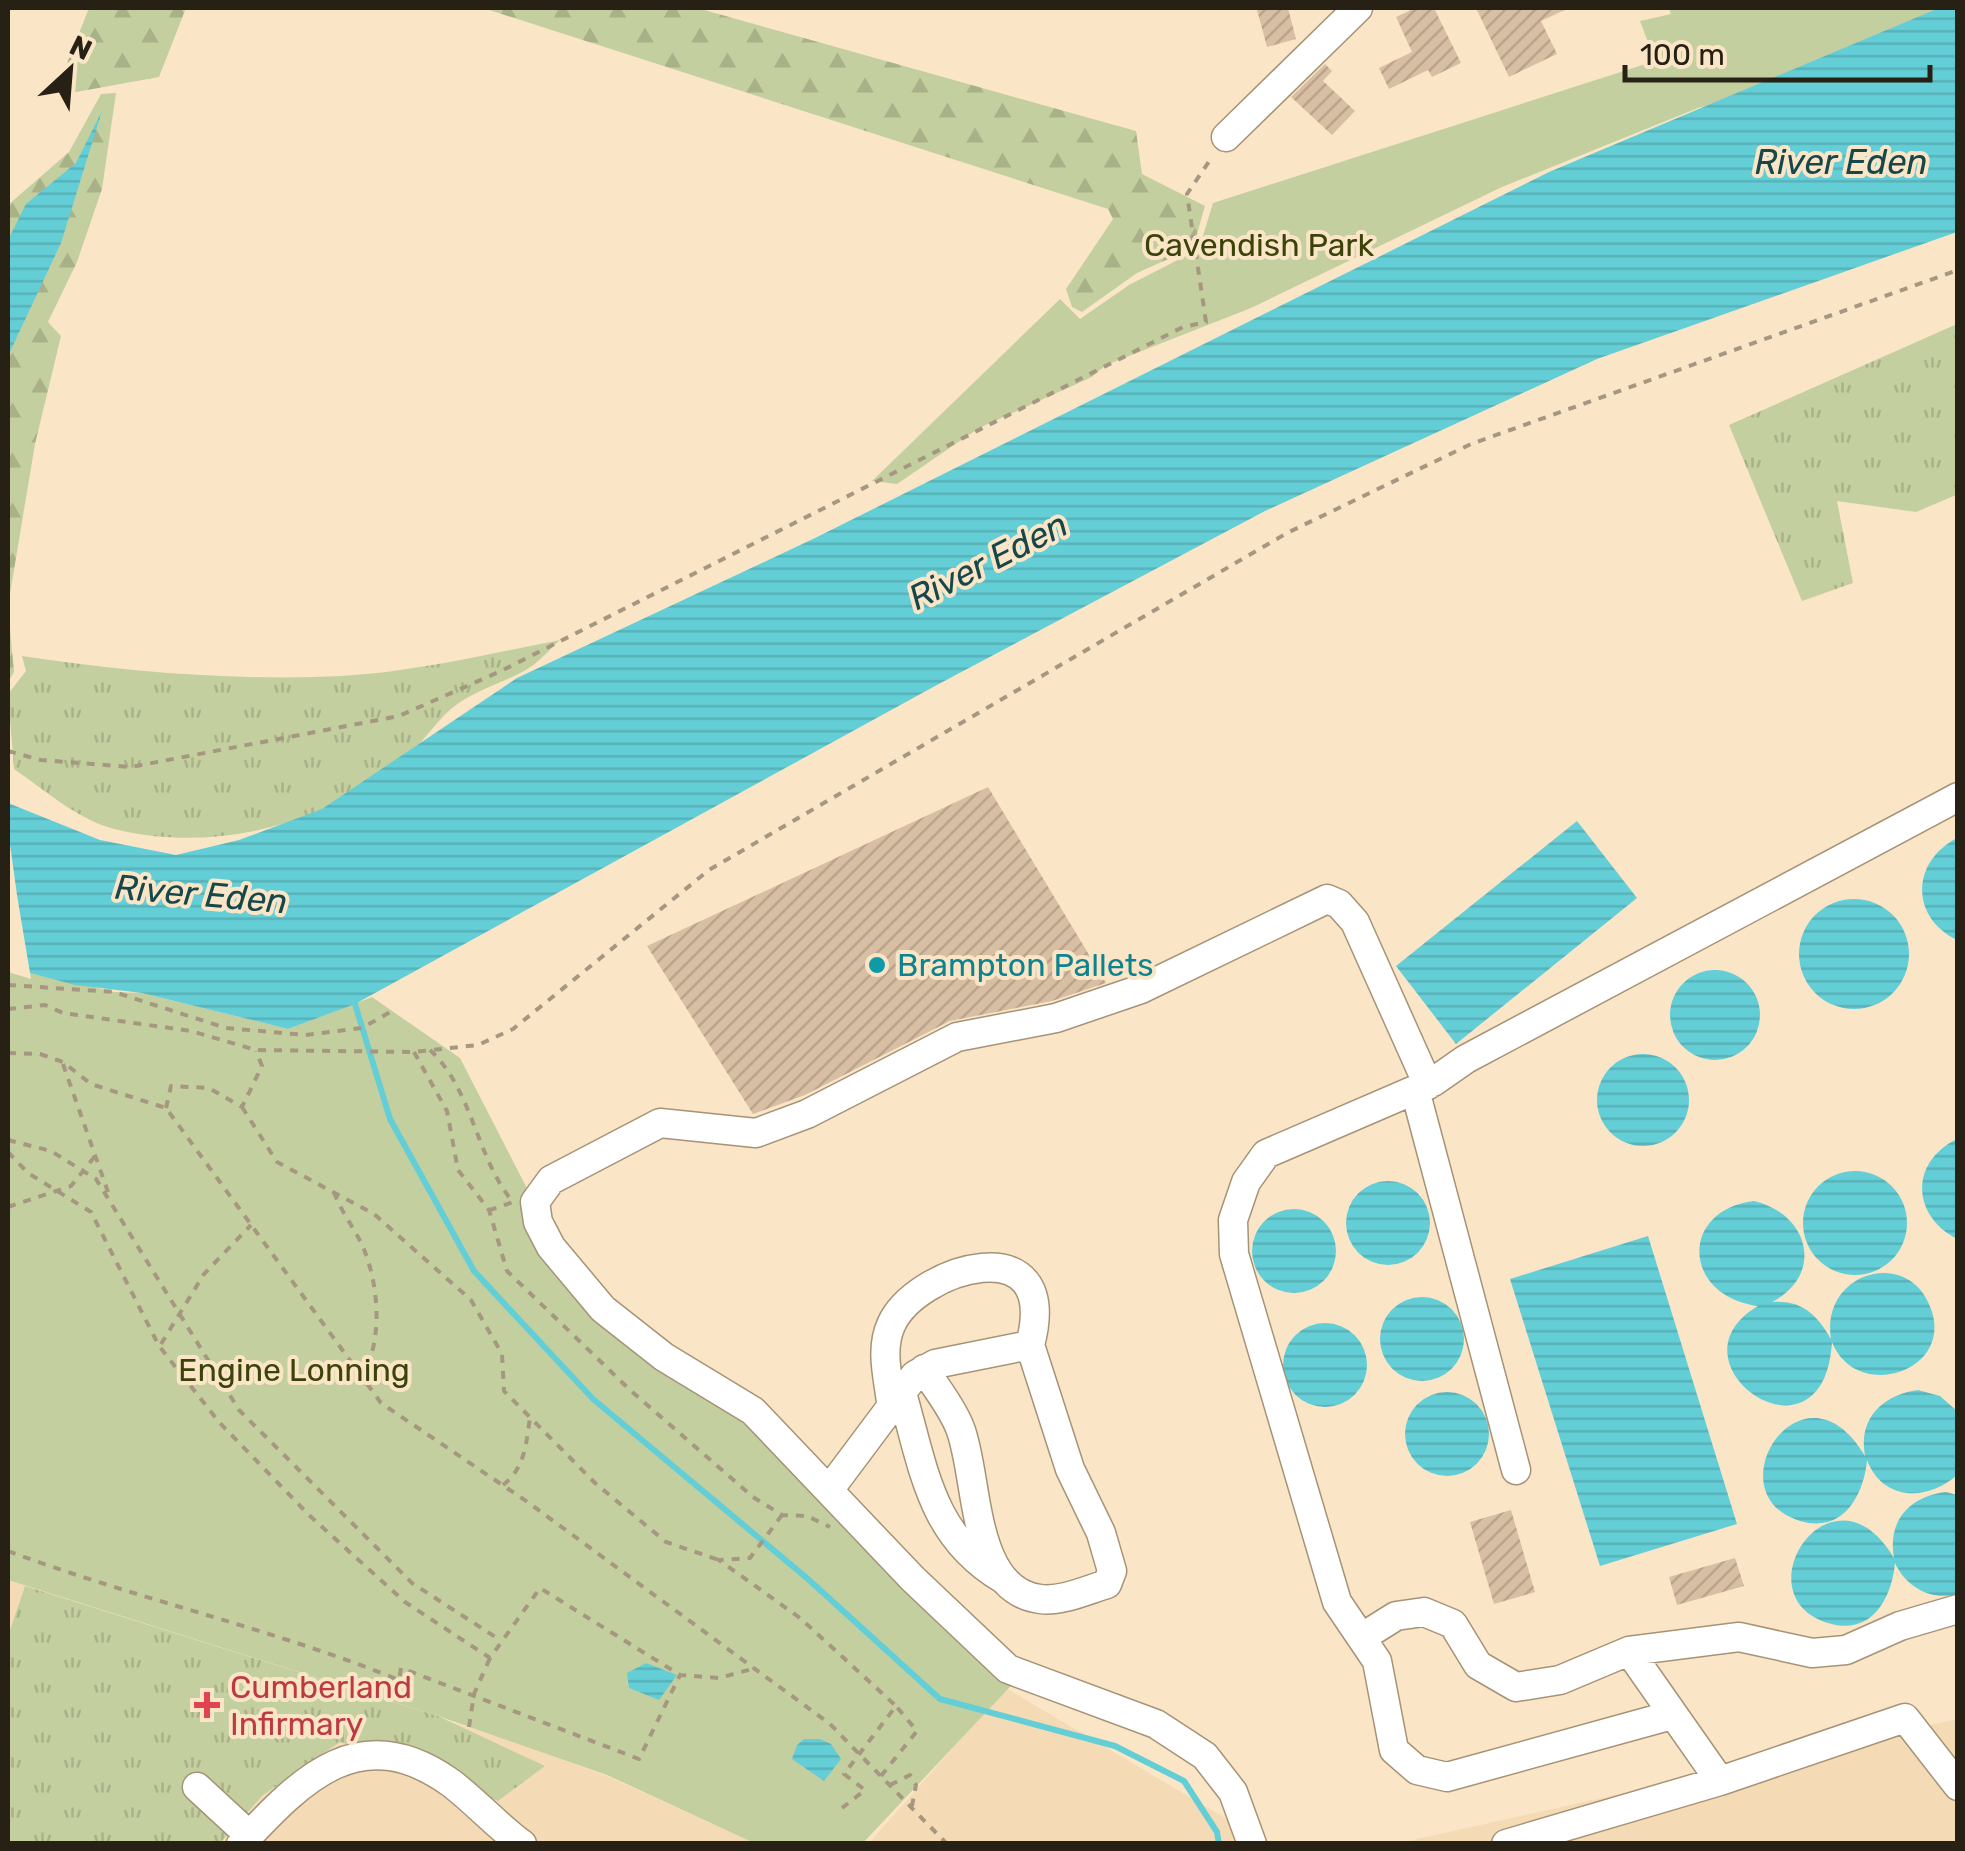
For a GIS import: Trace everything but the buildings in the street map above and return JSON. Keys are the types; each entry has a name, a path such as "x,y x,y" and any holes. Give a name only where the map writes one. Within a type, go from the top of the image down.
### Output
{"street":[{"path":"1226,137 1358,8"},
{"path":"1672,1715 1447,1777 1417,1770 1394,1750 1377,1660 1338,1602 1234,1254 1233,1220 1246,1182 1266,1154 1421,1087 1466,1058 1958,796"},
{"path":"1252,1844 1234,1792 1204,1756 1156,1724 1008,1669 913,1579 754,1412 664,1357 603,1309 571,1274 538,1222 535,1202 551,1180 660,1123 672,1121 739,1134 807,1114 932,1046 1087,1010 1141,989 1326,899 1335,900 1355,922 1421,1087 1516,1470"},
{"path":"1004,1266 1018,1273 1037,1299 1030,1345 1070,1470 1100,1532 1112,1576 1107,1584 1042,1600 972,1560 940,1515 896,1396 885,1355 891,1323 903,1306 942,1282 979,1268 1004,1266"},
{"path":"829,1490 896,1396 924,1369 1030,1345"},
{"path":"924,1369 960,1429 981,1534 995,1567 1010,1583"},
{"path":"1364,1636 1396,1616 1424,1612 1452,1624 1478,1665 1516,1687 1560,1680 1629,1651 1739,1637 1812,1653 1846,1650 1900,1626 1958,1609"},
{"path":"1629,1651 1720,1781"},
{"path":"1506,1844 1720,1781 1905,1718 1958,1786"},
{"path":"196,1787 245,1839 322,1767 355,1758 397,1758 447,1781 522,1844"}],"path":[{"path":"8,752 41,760 131,767 400,716 500,671 1183,327 1206,322 1187,194 1226,137"},
{"path":"8,1009 44,1005 63,1014 192,1032 256,1050 359,1053 478,1045 514,1029 709,870 1288,533 1471,444 1958,270"},
{"path":"8,985 114,992 226,1028 306,1035 362,1028 392,1011"},
{"path":"242,1107 262,1066 256,1050"},
{"path":"430,1050 446,1066 494,1179 513,1202 490,1210"},
{"path":"8,1052 40,1054 62,1062 91,1084 166,1108 382,1403 503,1485 830,1724 947,1844"},
{"path":"62,1062 110,1196 239,1410 412,1583 500,1640"},
{"path":"166,1108 171,1086 209,1088 242,1107 276,1162 374,1214 472,1300 502,1354 504,1391 595,1483 666,1542 719,1560 800,1618 896,1706 917,1731 881,1776"},
{"path":"8,1140 51,1151 82,1168 110,1196"},
{"path":"8,1152 28,1173 92,1212 160,1346 219,1422 310,1516 405,1602 490,1658"},
{"path":"8,1207 71,1186 95,1156"},
{"path":"334,1192 344,1218 362,1246 378,1326 372,1358 362,1377"},
{"path":"160,1346 204,1274 251,1225"},
{"path":"503,1485 516,1474 524,1458 530,1418"},
{"path":"719,1560 750,1558 782,1515"},
{"path":"8,1552 84,1580 332,1653 398,1680 402,1668 639,1759 680,1675"},
{"path":"469,1727 474,1694 490,1658 540,1588 680,1675 710,1677 755,1669"},
{"path":"842,1808 864,1790 844,1774 896,1706"},
{"path":"890,1785 910,1775 916,1785 912,1808"}],"shaded area":[{"name":"Cumberland Infirmary","path":"8,1580 517,1743 607,1776 754,1843 8,1844"},
{"path":"1006,1688 1267,1843 868,1844"},
{"path":"1957,1719 1957,1843 1399,1843"}],"green space":[{"path":"89,8 186,8 159,77 54,96"},
{"path":"483,8 697,8 1136,131 1142,174 1205,206 1193,248 1137,273 1082,312 1072,307 1066,289 1113,219 1108,209"},
{"name":"Cavendish Park","path":"1669,8 1957,8 1957,37 1698,108 1502,187 1251,308 1106,365 1092,377 979,428 897,484 872,481 1060,299 1080,319 1129,285 1199,249 1213,203 1655,61 1640,21 1671,14"},
{"path":"116,93 102,189 77,262 48,322 61,336 35,444 8,606 8,205 69,152 101,94"},
{"path":"1957,324 1956,495 1916,512 1837,501 1853,583 1802,601 1729,425"},
{"path":"8,606 14,672 8,682"},
{"path":"560,640 532,666 451,709 410,753 374,782 341,801 270,828 194,838 118,830 76,813 14,769 8,694 26,671 22,656 182,674 342,676 397,671"},
{"name":"Engine Lonning","path":"8,966 114,992 142,993 288,1029 372,997 460,1058 571,1274 732,1396 1021,1675 863,1843 754,1843 607,1775 438,1716 8,1580"},
{"name":"Cumberland Infirmary","path":"25,1586 438,1716 545,1766 498,1801 418,1765 340,1742 263,1795 220,1843 8,1843 8,1636"}],"water":[{"name":"River Eden","path":"1939,8 1957,8 1957,232 1597,359 1265,511 935,686 355,1004 288,1029 142,993 75,985 8,967 8,803 100,840 176,855 239,840 322,809 517,678 815,538 1549,172"},
{"path":"102,111 61,243 8,356 8,240 26,204 76,163"},
{"path":"1577,821 1637,898 1456,1044 1396,966"},
{"path":"1957,838 1957,940 1931,918 1922,889 1931,861"},
{"path":"1854,899 1875,903 1893,915 1905,933 1909,954 1905,975 1893,993 1875,1005 1854,1009 1833,1005 1815,993 1803,975 1799,954 1803,933 1815,915 1833,903"},
{"path":"1715,970 1732,973 1747,983 1757,998 1757,1032 1747,1047 1732,1057 1715,1060 1698,1057 1683,1047 1673,1032 1670,1015 1673,998 1683,983 1698,973"},
{"path":"1643,1054 1661,1058 1675,1068 1685,1082 1689,1100 1685,1118 1675,1132 1661,1142 1643,1146 1625,1142 1611,1132 1601,1118 1597,1100 1601,1082 1611,1068 1625,1058"},
{"path":"1957,1139 1957,1239 1931,1216 1922,1189 1931,1161"},
{"path":"1855,1171 1875,1175 1892,1186 1903,1203 1907,1223 1903,1243 1892,1260 1875,1271 1855,1275 1835,1271 1818,1260 1807,1243 1803,1223 1807,1203 1818,1186 1835,1175"},
{"path":"1388,1181 1404,1184 1418,1193 1427,1207 1427,1239 1418,1253 1404,1262 1388,1265 1372,1262 1358,1253 1349,1239 1346,1223 1349,1207 1358,1193 1372,1184"},
{"path":"1754,1201 1787,1218 1804,1246 1799,1276 1789,1290 1772,1302 1792,1303 1808,1311 1831,1339 1831,1316 1839,1297 1852,1283 1869,1275 1887,1273 1905,1278 1920,1289 1931,1309 1934,1331 1929,1349 1916,1363 1899,1372 1880,1375 1861,1371 1844,1361 1832,1342 1823,1382 1803,1401 1779,1405 1756,1396 1737,1378 1728,1355 1733,1329 1758,1306 1733,1299 1715,1287 1704,1271 1699,1253 1702,1236 1712,1220 1730,1208"},
{"path":"1294,1209 1310,1212 1324,1221 1333,1235 1333,1267 1324,1281 1310,1290 1294,1293 1278,1290 1264,1281 1255,1267 1252,1251 1255,1235 1264,1221 1278,1212"},
{"path":"1648,1236 1737,1524 1600,1566 1510,1279"},
{"path":"1422,1297 1438,1300 1452,1309 1461,1323 1461,1355 1452,1369 1438,1378 1422,1381 1406,1378 1392,1369 1383,1355 1380,1339 1383,1323 1392,1309 1406,1300"},
{"path":"1325,1323 1341,1326 1355,1335 1364,1349 1364,1381 1355,1395 1341,1404 1325,1407 1309,1404 1295,1395 1286,1381 1283,1365 1286,1349 1295,1335 1309,1326"},
{"path":"1918,1390 1940,1396 1957,1411 1957,1475 1933,1490 1907,1493 1884,1484 1867,1460 1856,1498 1829,1522 1800,1521 1775,1506 1764,1485 1765,1461 1776,1439 1794,1423 1816,1418 1841,1428 1865,1456 1865,1431 1875,1411 1894,1397"},
{"path":"1447,1392 1463,1395 1477,1404 1486,1418 1486,1450 1477,1464 1463,1473 1447,1476 1431,1473 1417,1464 1408,1450 1405,1434 1408,1418 1417,1404 1431,1395"},
{"path":"1946,1492 1957,1495 1957,1594 1947,1596 1920,1590 1895,1563 1884,1601 1868,1619 1843,1626 1828,1623 1803,1608 1792,1587 1793,1563 1804,1541 1822,1526 1845,1520 1870,1530 1894,1558 1894,1533 1904,1513 1922,1499"},
{"path":"646,1663 677,1675 659,1700 629,1688 627,1673"},
{"path":"804,1739 831,1744 841,1759 824,1781 792,1759"}],"pier":[{"path":"8,830 17,895 31,979 8,972"}],"waterway":[{"path":"355,1004 390,1119 474,1271 593,1399 808,1579 940,1699 1115,1746 1184,1781 1217,1832 1219,1844"}],"place":[{"name":"Brampton Pallets","path":"877,965"},
{"name":"Cumberland Infirmary","path":"207,1705"}]}
